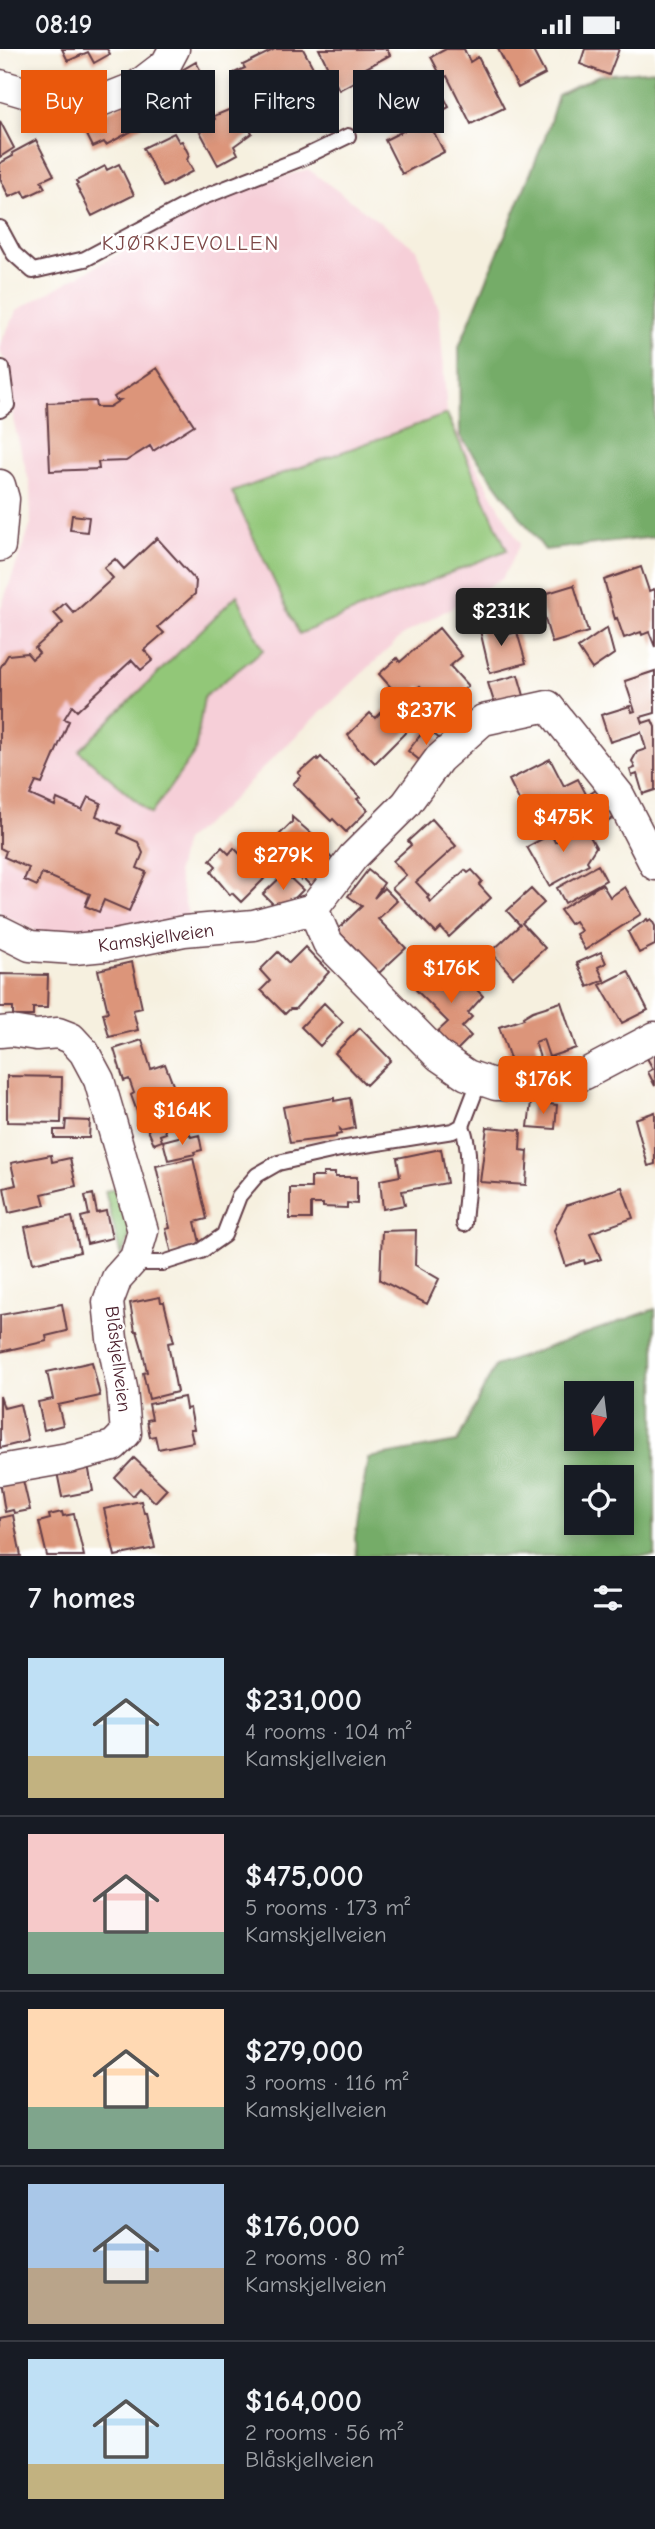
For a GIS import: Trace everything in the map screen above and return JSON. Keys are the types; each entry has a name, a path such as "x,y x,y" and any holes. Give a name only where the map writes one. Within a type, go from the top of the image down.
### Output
{"street":[{"path":"0,85 71,106 93,104 136,87 166,64 174,49"},
{"path":"0,485 4,499 0,546"},
{"path":"655,865 619,795 548,706 483,720 439,759 406,804 353,857 313,909 328,943 439,1056 467,1075 496,1085 544,1085 585,1074 655,1037"},
{"name":"Kamskjellveien","path":"0,931 30,946 74,949 116,945 184,931 254,925 313,909"},
{"name":"Blåskjellveien","path":"0,1032 36,1035 58,1033 71,1038 84,1052 99,1080 143,1231 135,1258 117,1278 108,1302 122,1388 126,1433 113,1446 68,1458 0,1470"}],"lane":[{"path":"0,228 14,254 33,271 85,259 196,200 300,159 348,136"},
{"path":"0,410 6,405 2,369"},
{"path":"131,1263 163,1263 201,1251 224,1235 239,1196 257,1174 278,1163 340,1149 453,1131 462,1126 480,1079"},
{"path":"462,1126 468,1158 464,1224"}],"shaded area":[{"path":"308,169 416,249 439,309 447,414 520,544 502,579 403,635 222,810 184,841 177,872 190,922 66,946 0,914 0,610 31,524 30,485 13,420 9,369 0,352 0,344 17,310 230,192"}],"green space":[{"path":"655,70 655,537 545,550 460,436 459,347 545,138 558,95 599,75"},
{"path":"447,414 507,550 299,634 232,492"},
{"path":"237,595 263,650 204,697 195,752 151,814 79,751"},
{"path":"127,1187 134,1225 121,1257 105,1191"},
{"path":"655,1309 655,1556 356,1556 355,1538 368,1458 457,1442 495,1366"}],"building":[{"path":"62,49 107,49 110,54 94,63 88,52 68,61"},
{"path":"275,49 303,49 314,70 241,70 245,68 243,65"},
{"path":"319,49 387,49 390,55 366,68 367,70 353,70 353,83 339,90 339,70 329,70"},
{"path":"446,49 464,49 470,62 478,57 504,108 471,124 447,76 444,77 444,70 438,70 431,57"},
{"path":"498,49 532,49 545,74 518,88"},
{"path":"585,49 619,49 609,75 580,64"},
{"path":"196,62 200,70 182,70"},
{"path":"444,97 449,107 444,110"},
{"path":"121,105 121,133 128,133 106,145 104,142 93,147 86,133 107,133 107,112"},
{"path":"229,110 229,133 252,133 234,146 238,154 218,165 201,133 215,133 215,116"},
{"path":"0,121 14,148 0,157"},
{"path":"174,133 179,142 182,141 189,155 187,160 193,171 163,187 143,148"},
{"path":"399,133 434,133 444,152 402,174 385,140"},
{"path":"36,140 54,175 41,181 45,188 26,197 23,191 9,197 0,178 0,163"},
{"path":"119,164 134,195 92,216 76,181 105,166 107,170"},
{"path":"157,368 194,425 153,451 150,446 126,461 98,462 99,469 50,471 47,403 95,401 96,407 109,407 120,400 114,397"},
{"path":"72,515 89,517 87,532 70,530"},
{"path":"157,538 196,581 195,594 158,627 164,633 144,650 153,660 141,670 132,660 77,711 72,706 64,719 69,721 42,784 36,782 30,795 55,806 57,799 82,810 88,797 101,803 96,816 121,826 118,833 138,842 143,853 137,868 146,872 129,911 104,900 99,912 85,906 90,894 42,873 37,886 24,880 29,868 4,857 6,851 0,848 0,668 8,655 27,653 32,659 39,653 35,648 63,623 54,613 65,603 74,613 113,578 104,568 115,559 124,569"},
{"path":"641,567 649,591 655,591 655,647 649,632 624,638 617,618 615,619 604,580"},
{"path":"574,585 588,632 552,643 538,596"},
{"path":"497,621 502,636 517,632 526,663 490,673 479,626"},
{"path":"439,628 462,656 450,666 468,686 441,709 420,686 403,701 379,674 397,658 400,662"},
{"path":"607,628 614,654 592,669 578,648"},
{"path":"655,671 655,713 641,717 643,723 652,720 655,727 655,790 643,794 637,774 632,776 630,770 635,768 632,761 637,752 646,749 641,732 610,742 601,715 630,706 632,712 635,711 625,681"},
{"path":"518,675 525,699 496,708 488,683"},
{"path":"384,709 394,719 398,716 412,726 375,763 361,752 348,735 370,713 375,718"},
{"path":"426,728 445,743 427,766 408,751"},
{"path":"321,757 360,797 357,799 368,810 346,832 293,784 301,776 298,773"},
{"path":"550,759 564,786 578,779 586,794 539,819 535,810 546,804 544,800 524,810 509,780"},
{"path":"601,787 618,815 595,830 577,802"},
{"path":"292,817 315,837 336,863 311,886 303,878 301,880 268,846 292,822"},
{"path":"432,819 456,846 416,882 429,896 427,898 431,902 465,870 468,873 472,870 482,881 479,885 491,898 449,937 441,928 436,933 392,888 406,875 393,861 411,845 408,841"},
{"path":"580,824 584,826 596,847 587,861 589,864 549,886 527,847 551,834 555,842 571,832 569,829"},
{"path":"222,847 229,854 234,848 264,879 241,902 232,893 230,895 211,872 216,866 210,860"},
{"path":"598,865 606,880 565,903 557,888"},
{"path":"368,870 384,883 374,898 384,888 397,901 378,919 406,948 379,973 337,930 362,906 348,896"},
{"path":"285,873 303,890 281,912 263,894"},
{"path":"602,884 610,897 625,887 641,914 585,950 576,934 581,931 575,921 570,924 560,910"},
{"path":"531,889 544,903 522,923 545,948 513,977 491,952 520,925 507,911"},
{"path":"651,919 655,926 655,945 639,953 628,932"},
{"path":"305,947 329,972 295,1009 290,1009 285,1014 261,990 270,981 260,970 278,952 289,963"},
{"path":"601,952 606,963 598,967 604,980 588,987 577,963"},
{"path":"132,962 142,1008 133,1010 138,1030 109,1037 103,1013 108,1012 98,970"},
{"path":"440,966 454,981 461,974 483,996 468,1013 472,1017 462,1027 471,1036 453,1054 434,1035 448,1022 416,990 419,988 417,986"},
{"path":"628,971 648,1010 622,1023 600,985"},
{"path":"0,974 48,975 47,1008 33,1008 33,1016 13,1016 13,1007 0,1007"},
{"path":"561,1002 576,1048 549,1057 543,1039 535,1042 542,1064 515,1073 499,1027 524,1019 523,1017 533,1011"},
{"path":"324,1003 343,1022 320,1046 301,1027"},
{"path":"360,1028 391,1060 366,1085 335,1053"},
{"path":"142,1040 151,1069 165,1064 184,1121 164,1128 166,1133 160,1135 162,1141 154,1144 142,1116 139,1117 131,1095 134,1093 129,1079 124,1081 114,1049"},
{"path":"655,1053 655,1086 648,1072 653,1069 647,1058"},
{"path":"7,1076 62,1077 61,1123 7,1122"},
{"path":"334,1098 334,1101 350,1098 355,1128 342,1131 340,1129 341,1134 336,1137 290,1143 283,1107"},
{"path":"531,1102 557,1105 555,1129 528,1127"},
{"path":"655,1112 655,1164 648,1166 635,1119"},
{"path":"66,1120 90,1121 89,1138 54,1138 54,1130 65,1130"},
{"path":"487,1127 521,1130 520,1150 528,1151 526,1185 480,1182"},
{"path":"190,1134 191,1137 199,1135 202,1150 168,1160 163,1141"},
{"path":"441,1149 447,1183 402,1191 405,1205 383,1209 380,1180 400,1176 397,1158"},
{"path":"51,1155 52,1162 70,1158 76,1186 42,1194 45,1205 9,1213 4,1188 16,1185 11,1163"},
{"path":"193,1158 207,1219 195,1222 201,1247 172,1254 166,1229 170,1228 156,1166"},
{"path":"323,1173 335,1173 335,1177 357,1177 357,1204 347,1203 347,1208 311,1204 311,1219 290,1219 290,1188 311,1188 311,1177 323,1177"},
{"path":"622,1187 633,1218 590,1233 601,1259 585,1264 584,1260 566,1266 554,1230 567,1205"},
{"path":"93,1194 97,1213 106,1211 112,1238 87,1244 81,1217 89,1215 85,1196"},
{"path":"72,1217 80,1252 33,1263 25,1227"},
{"path":"416,1230 415,1265 439,1279 427,1304 380,1280 382,1231"},
{"path":"160,1297 161,1302 164,1302 174,1342 168,1343 177,1392 149,1399 143,1373 147,1372 130,1303"},
{"path":"62,1304 67,1331 46,1336 47,1341 0,1352 0,1315"},
{"path":"92,1362 100,1396 58,1405 63,1425 44,1430 38,1402 53,1399 47,1372"},
{"path":"0,1396 4,1408 20,1404 28,1441 0,1448"},
{"path":"184,1397 186,1409 190,1408 194,1429 190,1429 193,1442 158,1449 155,1436 150,1437 147,1420 152,1419 149,1404"},
{"path":"134,1458 167,1489 155,1502 140,1488 133,1496 115,1478"},
{"path":"88,1465 93,1491 62,1497 57,1472"},
{"path":"22,1476 30,1510 5,1512 0,1481"},
{"path":"141,1501 144,1513 147,1513 155,1548 115,1556 104,1509"},
{"path":"62,1512 63,1516 74,1514 84,1556 47,1556 39,1522 50,1519 49,1515"},
{"path":"13,1515 21,1556 0,1556 0,1518"}],"district":[{"name":"KJØRKJEVOLLEN","path":"191,243"}]}
